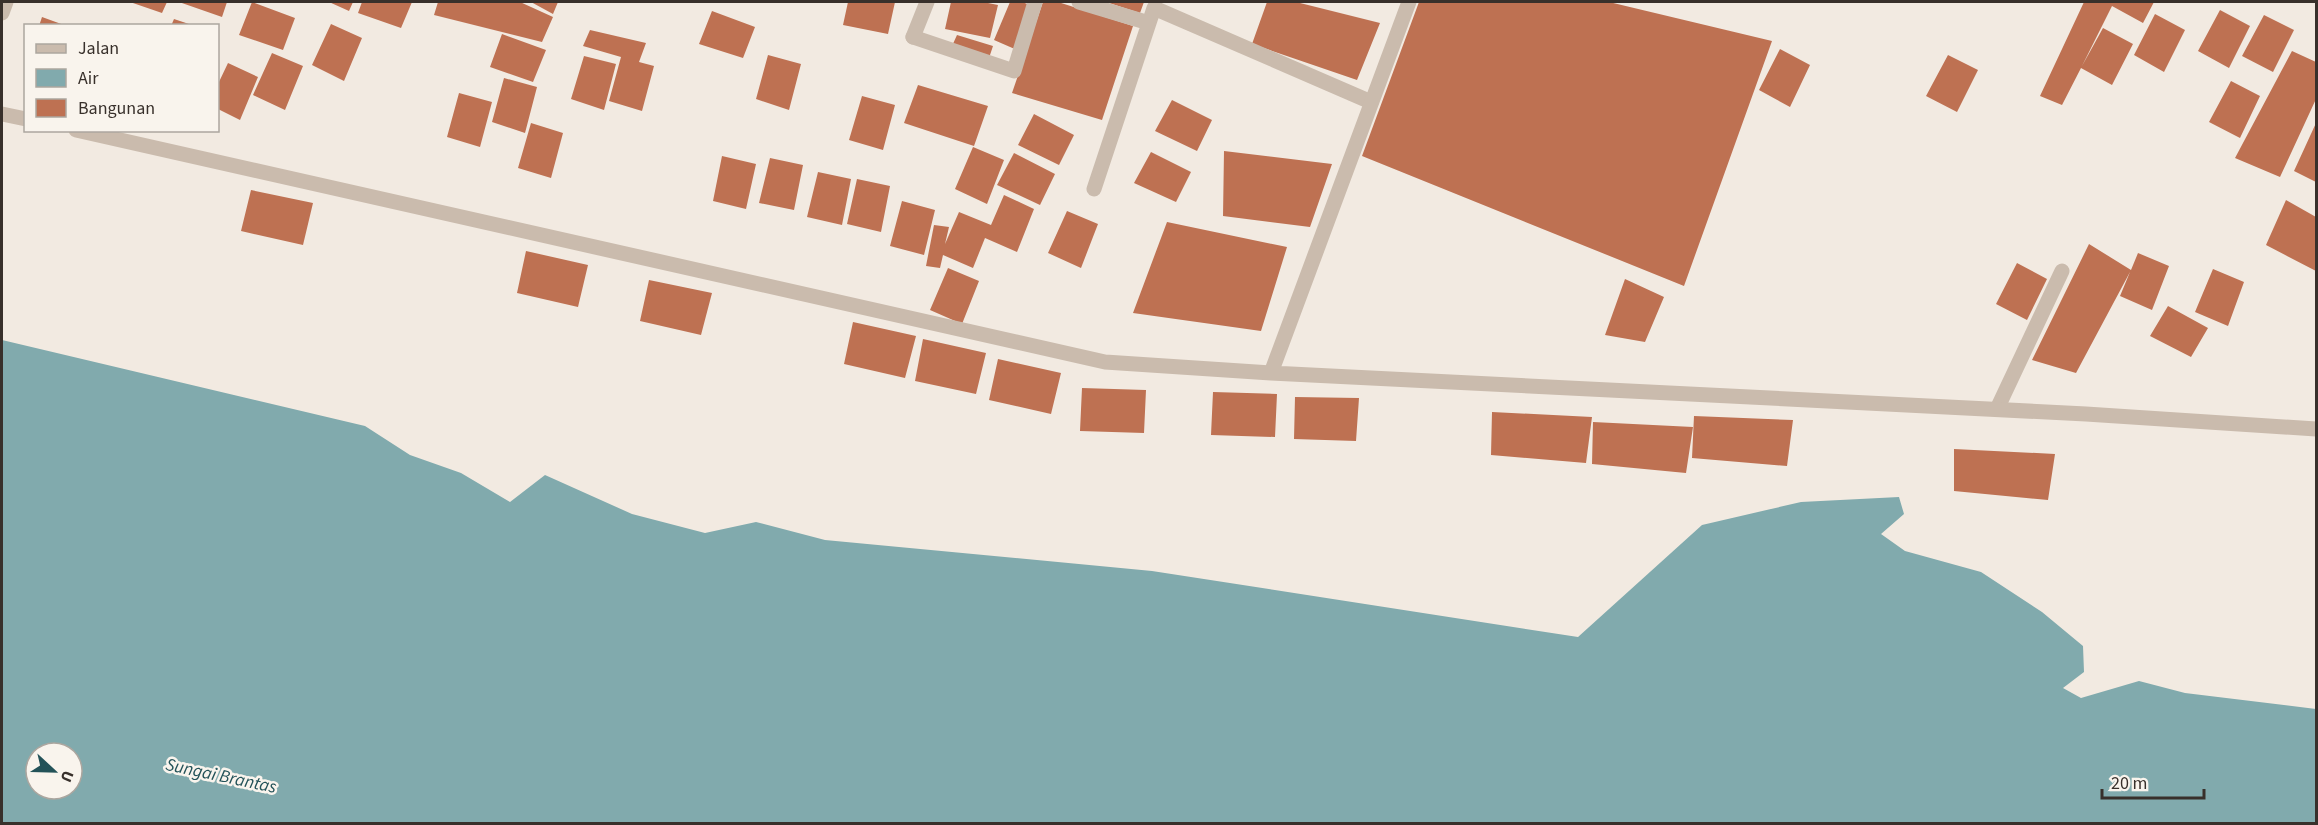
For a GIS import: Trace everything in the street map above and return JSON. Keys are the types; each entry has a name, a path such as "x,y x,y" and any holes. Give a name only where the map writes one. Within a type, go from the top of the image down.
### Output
{"street":[{"path":"2,14 6,2"},
{"path":"927,2 913,37 1014,71 1035,2"},
{"path":"1078,2 1149,23"},
{"path":"1271,373 1409,2"},
{"path":"1094,189 1154,8 1371,102"},
{"path":"2,114 24,119"},
{"path":"85,132 1105,362 1271,373 1997,409 2312,428 2316,412"},
{"path":"1997,409 2062,271"}],"water":[{"name":"Sungai Brantas","path":"2,340 365,426 410,455 461,473 510,502 545,475 632,514 705,533 756,522 825,540 1152,571 1578,637 1702,525 1801,502 1899,497 1904,514 1881,534 1905,551 1981,572 2042,612 2083,646 2084,672 2063,688 2081,698 2139,681 2185,693 2316,709 2316,823 2,823"}],"building":[{"path":"130,2 167,2 162,13"},
{"path":"179,2 227,2 222,17"},
{"path":"252,2 295,18 283,50 239,35"},
{"path":"329,2 353,2 349,11"},
{"path":"362,2 412,2 401,28 358,13"},
{"path":"438,2 520,2 553,17 542,42 434,15"},
{"path":"531,2 558,2 553,14"},
{"path":"848,2 895,2 888,34 843,25"},
{"path":"951,2 983,2 998,5 990,38 945,29"},
{"path":"1010,2 1030,5 1017,50 994,40"},
{"path":"1043,2 1058,2 1133,26 1102,120 1012,93"},
{"path":"1106,2 1144,2 1140,13"},
{"path":"1267,2 1296,2 1380,23 1357,80 1252,44"},
{"path":"1419,2 1609,2 1772,41 1684,286 1362,156"},
{"path":"2084,2 2154,2 2143,23 2112,6 2082,66 2103,28 2133,44 2112,85 2081,68 2062,105 2040,96"},
{"path":"2220,10 2250,26 2229,68 2198,51"},
{"path":"712,11 755,27 743,58 699,44"},
{"path":"2155,14 2185,30 2164,72 2134,55"},
{"path":"2264,15 2294,30 2273,72 2242,56"},
{"path":"42,17 61,24 40,24"},
{"path":"174,19 189,24 172,24"},
{"path":"331,24 362,38 344,81 312,65"},
{"path":"590,30 646,43 639,62 654,66 642,111 609,101 621,57 583,46"},
{"path":"502,34 546,50 533,82 490,67"},
{"path":"957,35 993,46 989,58 952,46"},
{"path":"1780,49 1810,65 1790,107 1759,90"},
{"path":"2292,51 2316,62 2316,99 2280,177 2235,158"},
{"path":"272,53 303,66 285,110 253,95"},
{"path":"768,55 801,64 789,110 756,99"},
{"path":"1948,55 1978,70 1957,112 1926,96"},
{"path":"584,56 616,64 604,110 571,99"},
{"path":"228,63 258,77 240,120 219,110 219,82"},
{"path":"504,78 537,87 525,133 492,122"},
{"path":"2231,81 2260,96 2240,138 2209,122"},
{"path":"918,85 988,106 974,146 904,123"},
{"path":"459,93 492,102 480,147 447,137"},
{"path":"862,96 895,105 883,150 849,140"},
{"path":"1172,100 1212,120 1197,151 1155,131"},
{"path":"1034,114 1074,135 1059,165 1018,145"},
{"path":"531,123 563,133 551,178 518,168"},
{"path":"2316,123 2316,182 2294,171"},
{"path":"973,147 1004,160 987,204 955,189"},
{"path":"1224,151 1332,164 1310,227 1223,216"},
{"path":"1151,152 1191,172 1176,202 1134,183"},
{"path":"1014,153 1055,174 1040,205 997,185"},
{"path":"722,156 756,164 746,209 713,201"},
{"path":"770,158 803,165 794,210 759,203"},
{"path":"818,172 851,179 842,225 807,217"},
{"path":"857,179 890,186 881,232 847,224"},
{"path":"251,190 313,203 303,245 241,231"},
{"path":"1004,195 1034,209 1017,252 985,238 973,268 943,255 940,268 926,266 934,225 949,227 945,244 959,212 991,225"},
{"path":"2286,200 2316,217 2316,271 2266,245"},
{"path":"902,201 935,210 924,255 890,246"},
{"path":"1067,211 1098,224 1081,268 1048,253"},
{"path":"1167,222 1287,247 1261,331 1133,313"},
{"path":"2089,244 2131,270 2138,253 2169,266 2152,310 2120,296 2130,272 2076,373 2032,360"},
{"path":"526,251 588,265 578,307 517,293"},
{"path":"2017,263 2047,279 2027,320 1996,304"},
{"path":"948,268 979,281 962,324 930,310"},
{"path":"2213,269 2244,282 2228,326 2195,312"},
{"path":"1625,279 1664,297 1645,342 1605,335"},
{"path":"649,280 712,293 701,335 640,321"},
{"path":"2168,306 2208,328 2191,357 2150,336"},
{"path":"853,322 916,336 905,378 844,364"},
{"path":"923,339 986,353 976,394 915,381"},
{"path":"998,359 1061,373 1051,414 989,400"},
{"path":"1082,388 1146,390 1144,433 1080,431"},
{"path":"1213,392 1277,394 1275,437 1211,435"},
{"path":"1295,397 1359,398 1356,441 1294,439"},
{"path":"1492,412 1592,417 1586,463 1491,455"},
{"path":"1694,416 1793,420 1787,466 1692,458"},
{"path":"1593,422 1693,427 1686,473 1592,464"},
{"path":"1954,449 2055,454 2048,500 1954,491"}]}
